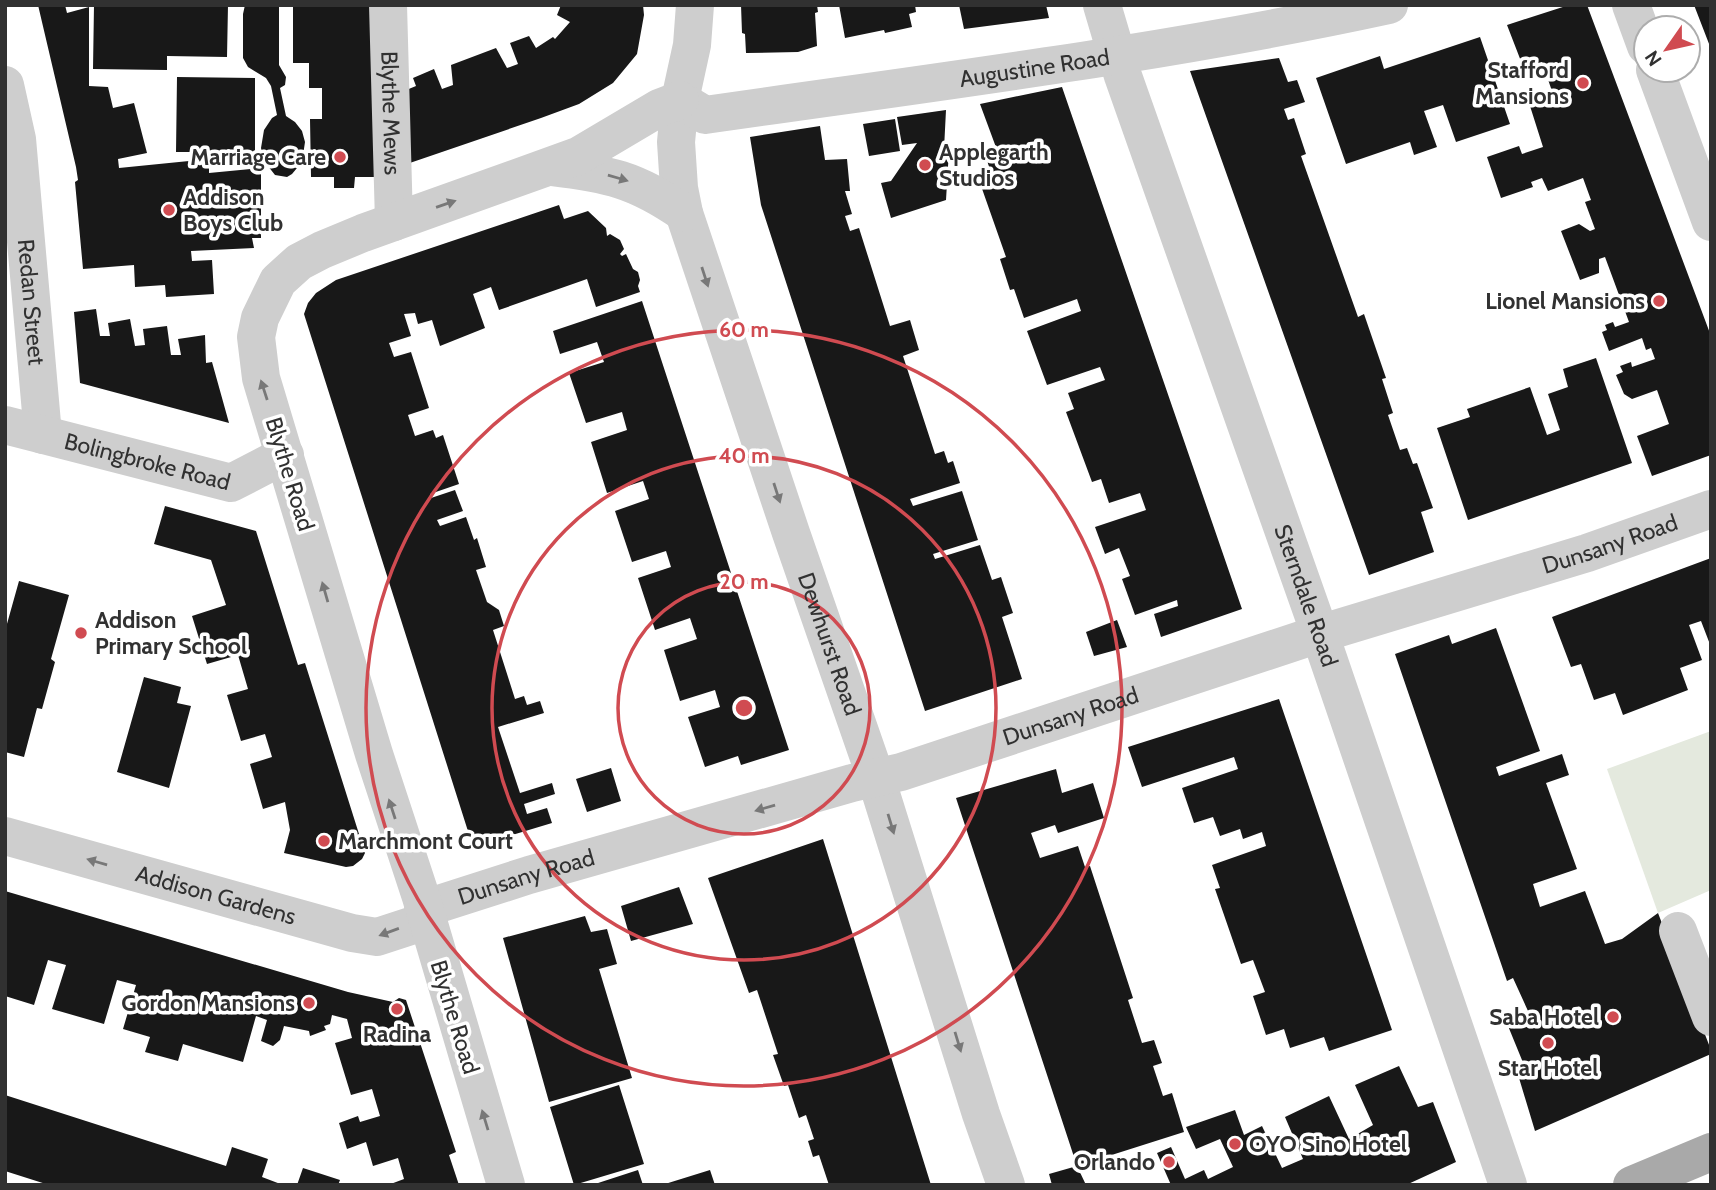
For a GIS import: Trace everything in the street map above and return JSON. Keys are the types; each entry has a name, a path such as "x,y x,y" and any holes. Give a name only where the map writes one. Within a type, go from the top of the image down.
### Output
{"main road":[{"path":"1632,1185 1709,1160"}],"street":[{"name":"Blythe Mews","path":"388,5 394,222"},
{"path":"680,100 692,46 695,5"},
{"name":"Sterndale Road","path":"1102,5 1117,57 1508,1185"},
{"name":"Augustine Road","path":"680,100 705,115 1117,57 1292,26 1389,5"},
{"path":"1660,84 1711,222"},
{"name":"Redan Street","path":"5,85 18,139 43,435"},
{"name":"Blythe Road","path":"506,1185 261,378 256,337 267,301 278,281 299,262 322,250 394,222 578,156 659,108 680,100"},
{"name":"Dewhurst Road","path":"680,100 676,142 679,188 684,213 876,778 981,1114 1006,1185"},
{"path":"551,167 597,173 635,183 684,213"},
{"name":"Bolingbroke Road","path":"5,425 231,483 285,455"},
{"name":"Dunsany Road","path":"425,915 529,875 901,772 1319,634 1587,553 1711,509"},
{"name":"Addison Gardens","path":"5,836 352,933 377,937 425,915"},
{"path":"1678,931 1711,1017"}],"shaded area":[{"path":"1711,731 1711,890 1658,913 1607,769"}],"building":[{"name":"Addison Boys Club","path":"38,5 65,5 67,13 89,7 89,86 108,87 113,108 134,103 147,153 118,159 119,168 209,159 209,173 261,168 261,238 252,238 254,248 191,251 192,261 212,260 214,294 166,297 165,285 135,287 134,265 83,269 76,167"},
{"path":"94,5 228,5 227,57 167,56 167,70 93,69"},
{"path":"245,5 279,6 279,65 286,77 285,85 280,88 286,116 302,131 305,142 302,162 287,177 275,175 264,161 261,148 264,130 277,115 271,86 266,78 248,67 243,58"},
{"path":"293,5 378,5 379,177 355,177 354,188 334,188 334,177 311,177 310,119 322,119 322,88 309,88 309,63 293,63"},
{"path":"561,5 643,5 644,15 637,54 613,83 579,104 401,166 399,93 416,86 413,78 434,69 442,89 453,85 451,65 496,48 507,68 518,64 510,43 529,36 536,48 553,37 555,39 570,22 557,15"},
{"path":"741,5 817,5 817,46 798,52 746,53"},
{"path":"839,5 915,5 916,12 909,14 912,27 845,38"},
{"path":"959,5 1046,5 1049,18 964,29"},
{"name":"Lionel Mansions","path":"1569,5 1587,5 1711,336 1711,455 1652,476 1637,436 1669,424 1657,390 1632,399 1624,394 1616,375 1623,372 1620,366 1631,362 1632,367 1655,359 1651,348 1646,350 1642,338 1609,351 1602,332 1607,330 1605,325 1613,322 1615,327 1629,322 1605,257 1599,259 1599,273 1580,280 1561,231 1579,224 1590,231 1595,229 1585,202 1591,200 1583,178 1548,191 1542,178 1531,182 1533,187 1501,198 1487,157 1519,146 1522,154 1543,147 1530,106 1554,97 1542,62 1524,69 1507,25"},
{"path":"1694,5 1711,5 1711,49 1702,26 1702,14 1697,14"},
{"path":"1480,37 1510,124 1456,142 1443,105 1424,111 1437,147 1414,155 1410,142 1346,164 1316,78 1380,56 1384,69"},
{"path":"1279,58 1288,82 1297,80 1305,102 1284,109 1288,120 1294,118 1306,154 1301,156 1358,317 1364,314 1386,378 1382,379 1393,413 1388,415 1400,450 1407,448 1413,464 1417,463 1433,508 1421,512 1434,552 1369,575 1190,71"},
{"path":"177,77 255,78 255,152 176,152"},
{"path":"1062,87 1242,609 1161,637 1154,614 1178,606 1177,600 1135,615 1122,579 1130,576 1119,548 1105,554 1095,527 1146,510 1140,493 1109,503 1101,479 1092,482 1066,412 1074,409 1068,393 1105,380 1100,367 1047,385 1027,331 1081,311 1077,299 1024,318 1014,289 1010,290 1000,259 1006,257 980,183 993,178 985,155 997,150 980,104"},
{"name":"Applegarth Studios","path":"946,110 944,149 949,150 946,200 891,218 881,183 891,181 917,143 902,145 897,117"},
{"path":"895,119 900,151 869,156 863,124"},
{"path":"820,126 825,160 847,159 850,191 845,191 852,214 845,216 850,231 859,228 890,326 910,320 919,350 903,356 935,454 944,451 948,463 953,461 960,483 910,499 913,506 962,491 978,540 933,554 935,559 980,545 992,580 1001,577 1013,613 1002,617 1022,679 925,711 761,205 750,137"},
{"path":"559,205 564,219 588,211 606,228 607,236 610,234 620,240 624,249 620,254 626,254 633,269 638,272 640,292 596,307 587,279 499,310 491,287 473,294 485,328 440,346 432,320 418,324 415,313 404,314 411,336 389,343 394,357 411,352 429,408 408,415 415,436 433,430 436,438 443,435 459,484 430,494 431,498 455,490 463,511 437,520 440,526 466,517 474,540 477,538 486,567 476,570 487,602 499,610 504,626 493,630 515,699 524,696 527,705 540,701 544,713 498,727 520,793 552,783 555,794 524,804 527,814 547,808 552,823 473,847 304,314 316,293 336,280"},
{"path":"642,301 789,750 741,765 738,756 705,767 688,717 720,707 715,690 680,701 664,650 697,639 690,618 655,630 638,578 671,567 666,551 632,562 615,511 649,499 643,481 607,493 591,442 627,430 622,412 586,423 569,373 604,362 597,342 560,354 553,331"},
{"path":"96,309 100,336 110,336 108,323 130,319 135,346 145,345 143,329 167,326 171,355 181,355 178,339 205,335 206,363 212,362 229,423 80,383 74,312"},
{"path":"1596,358 1632,463 1468,520 1437,428 1470,417 1467,409 1530,387 1547,435 1560,430 1548,394 1568,387 1563,369"},
{"path":"165,506 256,531 298,665 305,663 365,853 353,866 346,867 284,853 290,830 285,802 263,809 250,764 272,757 265,734 241,741 227,695 248,689 238,655 207,664 192,616 226,605 211,560 154,544"},
{"path":"1711,558 1711,647 1701,621 1689,625 1702,660 1680,668 1688,690 1623,715 1615,693 1594,700 1581,664 1571,667 1552,617"},
{"path":"19,581 69,595 51,659 55,662 42,709 37,708 24,757 5,752 5,631"},
{"path":"1117,620 1127,647 1094,656 1086,632"},
{"path":"1496,628 1540,751 1496,767 1499,776 1562,754 1569,775 1546,783 1577,869 1533,884 1540,907 1585,891 1605,944 1622,939 1658,913 1711,1050 1711,1054 1535,1131 1516,1068 1524,1065 1506,1021 1528,1011 1513,978 1507,981 1395,654 1449,635 1452,644"},
{"path":"144,677 181,687 177,703 191,706 169,788 117,772"},
{"path":"1279,699 1392,1030 1329,1051 1324,1037 1290,1048 1284,1029 1266,1035 1253,996 1265,992 1253,960 1241,964 1215,889 1220,888 1212,865 1266,846 1262,832 1243,839 1240,829 1220,836 1213,817 1194,823 1182,788 1238,769 1234,757 1142,787 1128,747"},
{"path":"611,768 621,801 587,812 576,779"},
{"path":"1056,769 1062,793 1093,783 1104,818 1058,833 1055,825 1031,833 1040,858 1078,846 1085,867 1090,866 1133,998 1128,1000 1142,1043 1154,1040 1162,1063 1153,1066 1163,1096 1172,1093 1184,1132 1077,1166 956,798"},
{"path":"823,839 931,1185 829,1185 819,1155 813,1157 808,1141 814,1139 806,1115 799,1118 788,1085 784,1086 773,1055 778,1054 757,990 749,993 708,878"},
{"path":"679,887 693,924 631,941 621,906"},
{"path":"5,891 348,992 393,1002 399,998 406,1000 456,1152 449,1155 459,1185 388,1185 404,1179 398,1158 373,1166 366,1142 347,1149 339,1123 358,1116 360,1122 380,1116 372,1089 351,1095 335,1043 352,1038 347,1019 332,1015 330,1024 324,1026 326,1030 310,1036 309,1031 284,1026 280,1040 273,1046 261,1041 267,1020 256,1016 243,1062 183,1044 178,1061 145,1052 150,1037 123,1029 136,985 117,980 104,1024 52,1009 66,965 48,960 34,1005 5,996"},
{"path":"585,916 591,932 607,929 617,964 599,969 632,1078 549,1102 503,938"},
{"path":"1399,1066 1418,1107 1433,1102 1456,1162 1406,1185 1171,1185 1157,1153 1171,1147 1185,1179 1204,1170 1208,1179 1233,1167 1220,1139 1196,1149 1186,1127 1235,1110 1244,1135 1262,1126 1282,1168 1303,1159 1285,1117 1329,1096 1349,1139 1373,1125 1355,1085"},
{"path":"619,1085 644,1164 574,1185 550,1107"},
{"path":"5,1095 226,1166 232,1147 268,1159 262,1177 283,1185 49,1185 5,1171"},
{"path":"1077,1166 1086,1185 1052,1185 1049,1174"},
{"path":"303,1168 340,1180 338,1185 297,1185"},
{"path":"638,1170 643,1185 595,1185 595,1184"},
{"path":"710,1170 715,1185 665,1185 665,1184"}],"place":[{"name":"Stafford Mansions","path":"1583,83"},
{"name":"Marriage Care","path":"340,157"},
{"name":"Applegarth Studios","path":"925,165"},
{"name":"Addison Boys Club","path":"169,210"},
{"name":"Lionel Mansions","path":"1659,301"},
{"name":"Addison Primary School","path":"81,633"},
{"name":"Marchmont Court","path":"324,841"},
{"name":"Gordon Mansions","path":"309,1003"},
{"name":"Radina","path":"397,1009"},
{"name":"Saba Hotel","path":"1613,1017"},
{"name":"Star Hotel","path":"1548,1043"},
{"name":"OYO Sino Hotel","path":"1235,1144"},
{"name":"Orlando","path":"1169,1162"}]}
